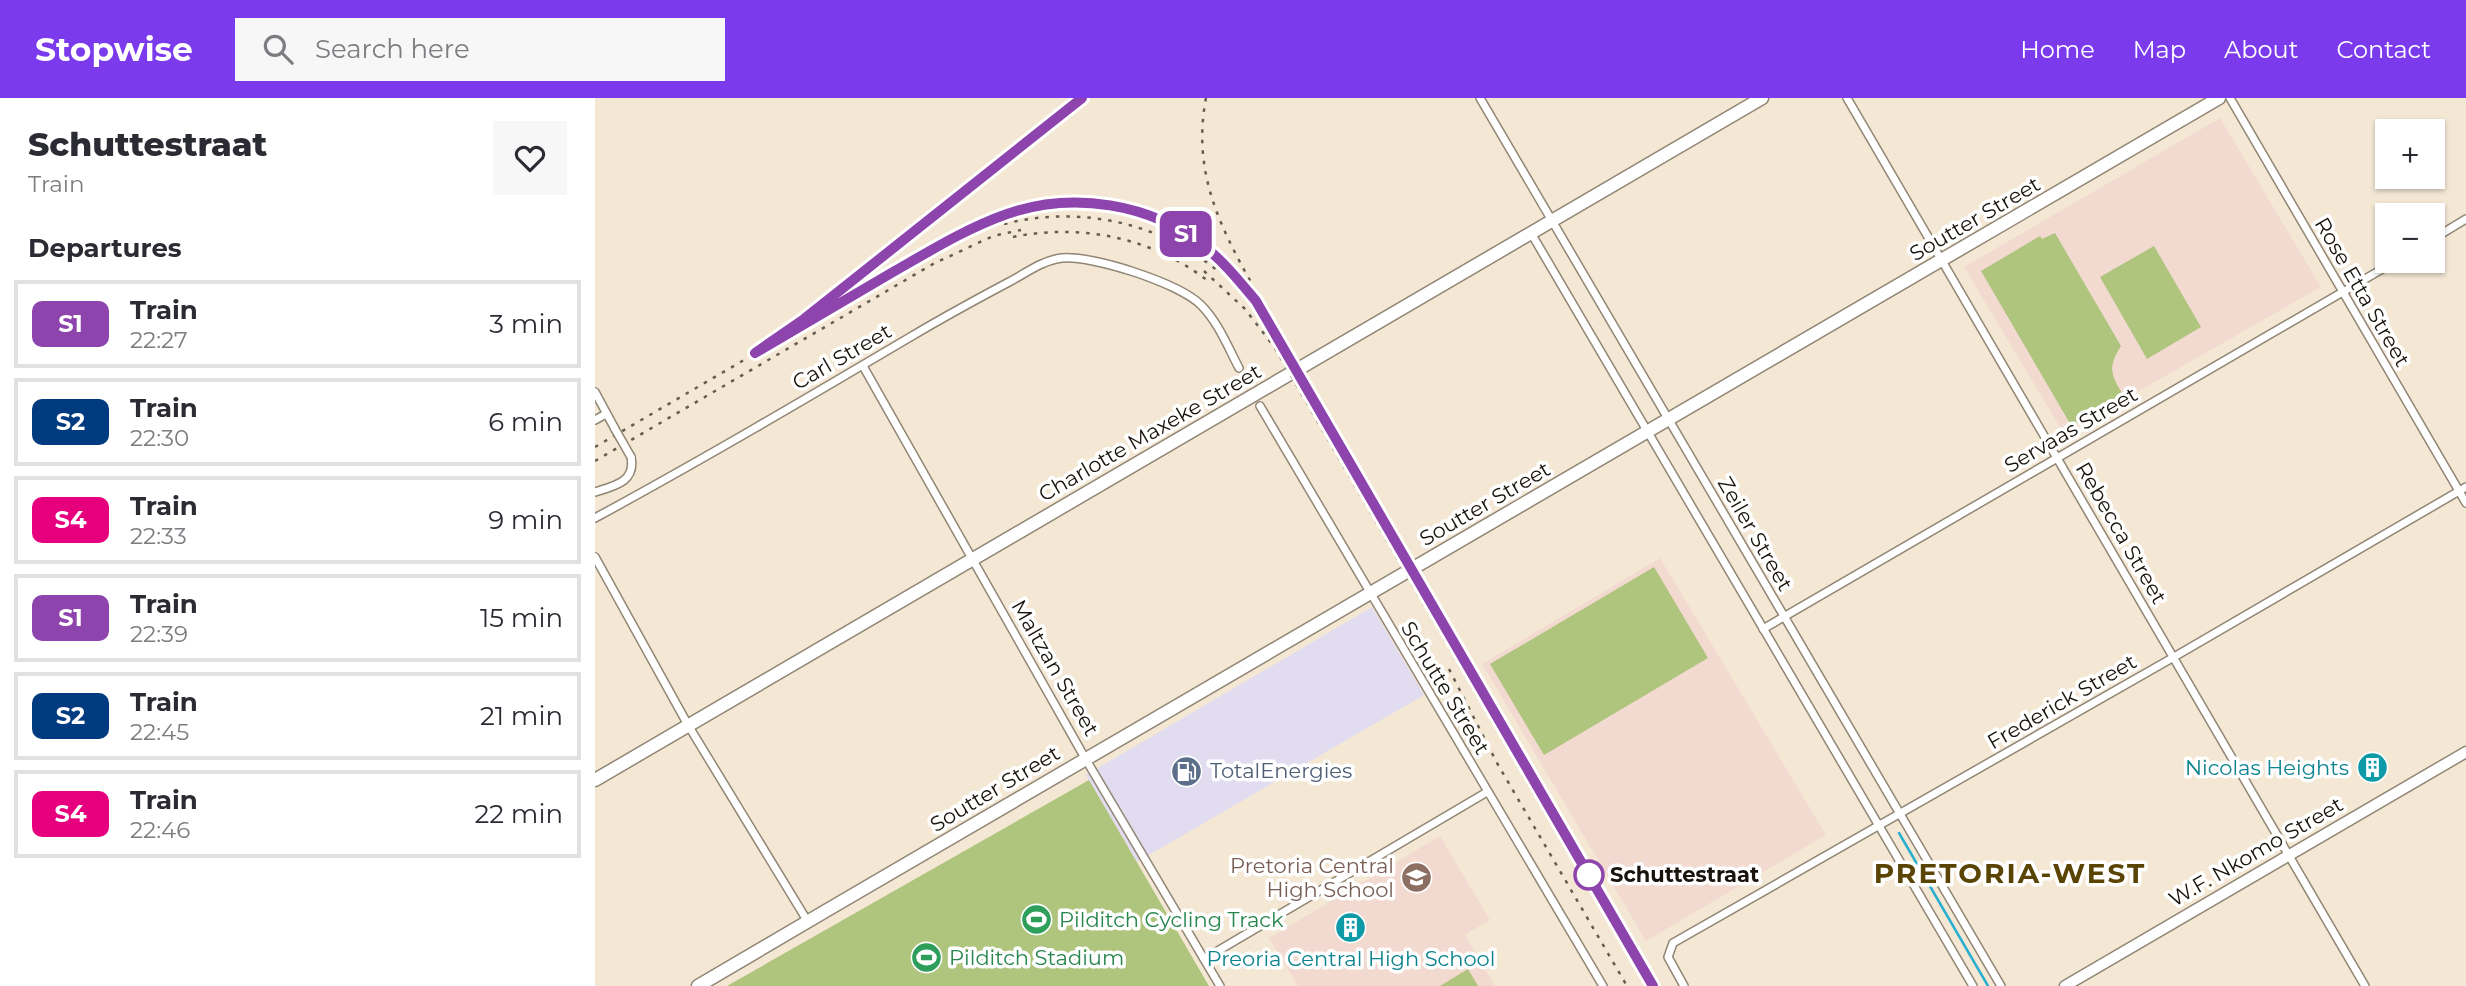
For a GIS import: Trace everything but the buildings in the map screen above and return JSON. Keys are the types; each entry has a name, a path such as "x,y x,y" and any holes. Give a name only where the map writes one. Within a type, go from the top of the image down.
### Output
{"main road":[{"name":"Charlotte Maxeke Street","path":"595,780 1762,98"},
{"name":"Soutter Street","path":"698,986 2219,98"},
{"name":"W.F. Nkomo Street","path":"2065,986 2466,752"}],"street":[{"name":"Zeiler Street","path":"1480,98 2001,986"},
{"name":"Rebecca Street","path":"1847,98 2365,986"},
{"name":"Rose Etta Street","path":"2229,98 2342,293 2462,489 2466,503"},
{"path":"2445,232 2466,219"},
{"name":"Zeiler Street","path":"1531,233 1973,986"},
{"name":"Carl Street","path":"595,518 665,481 949,314 1046,262 1068,258 1115,268 1157,280 1199,302 1240,368"},
{"name":"Servaas Street","path":"1763,629 2376,273"},
{"name":"Maltzan Street","path":"863,366 1085,758 1220,986"},
{"path":"595,392 631,457 631,471 626,480 595,492"},
{"name":"Schutte Street","path":"1260,406 1603,986"},
{"path":"595,420 606,415"},
{"name":"Frederick Street","path":"1684,986 1668,957 1673,943 2462,489"},
{"path":"595,557 688,726 807,922"},
{"path":"1204,959 1487,792"}],"shaded area":[{"path":"2220,118 2321,287 2064,434 1964,267"},
{"path":"1660,558 1826,835 1646,941 1482,664"},
{"path":"1372,607 1424,695 1137,862 1086,775"},
{"name":"Pretoria Central High School","path":"1440,836 1490,920 1465,935 1495,986 1298,986 1269,938"}],"green space":[{"path":"2055,233 2121,346 2112,371 2124,396 2072,427 1981,271 2040,236 2042,239"},
{"path":"2154,246 2201,327 2147,359 2100,277"},
{"path":"1654,567 1708,658 1544,755 1490,664"},
{"path":"1089,780 1209,986 727,986"},
{"path":"1468,969 1478,986 1440,986"}],"waterway":[{"path":"1899,833 1988,986"}],"railway":[{"path":"852,288 1090,98"},
{"path":"1206,98 1203,125 1206,173 1219,219 1253,286"},
{"path":"595,447 934,249 991,219 1036,206 1086,203 1136,211 1183,231 1224,264 1274,326 1660,986"},
{"path":"1004,224 1061,216 1118,222 1172,241 1197,255 1220,273"},
{"path":"595,461 933,264 993,236 1021,230"},
{"path":"1013,237 1065,232 1116,238 1164,254 1208,281"},
{"path":"1204,271 1245,309 1275,348 1646,986"},
{"path":"1449,669 1497,763 1627,986"}],"train":[{"name":"S1","path":"1082,98 785,334 755,353 968,230 1009,213 1032,207 1081,202 1125,208 1163,221 1204,246 1231,271 1256,301 1653,986"}],"place":[{"name":"Nicolas Heights","path":"2372,768"},
{"name":"TotalEnergies","path":"1187,771"},
{"name":"Schuttestraat","path":"1589,875"},
{"name":"Pretoria Central High School","path":"1417,878"},
{"name":"Pilditch Cycling Track","path":"1036,920"},
{"name":"Preoria Central High School","path":"1351,927"},
{"name":"Pilditch Stadium","path":"926,958"}],"district":[{"name":"PRETORIA-WEST","path":"2010,873"}]}
